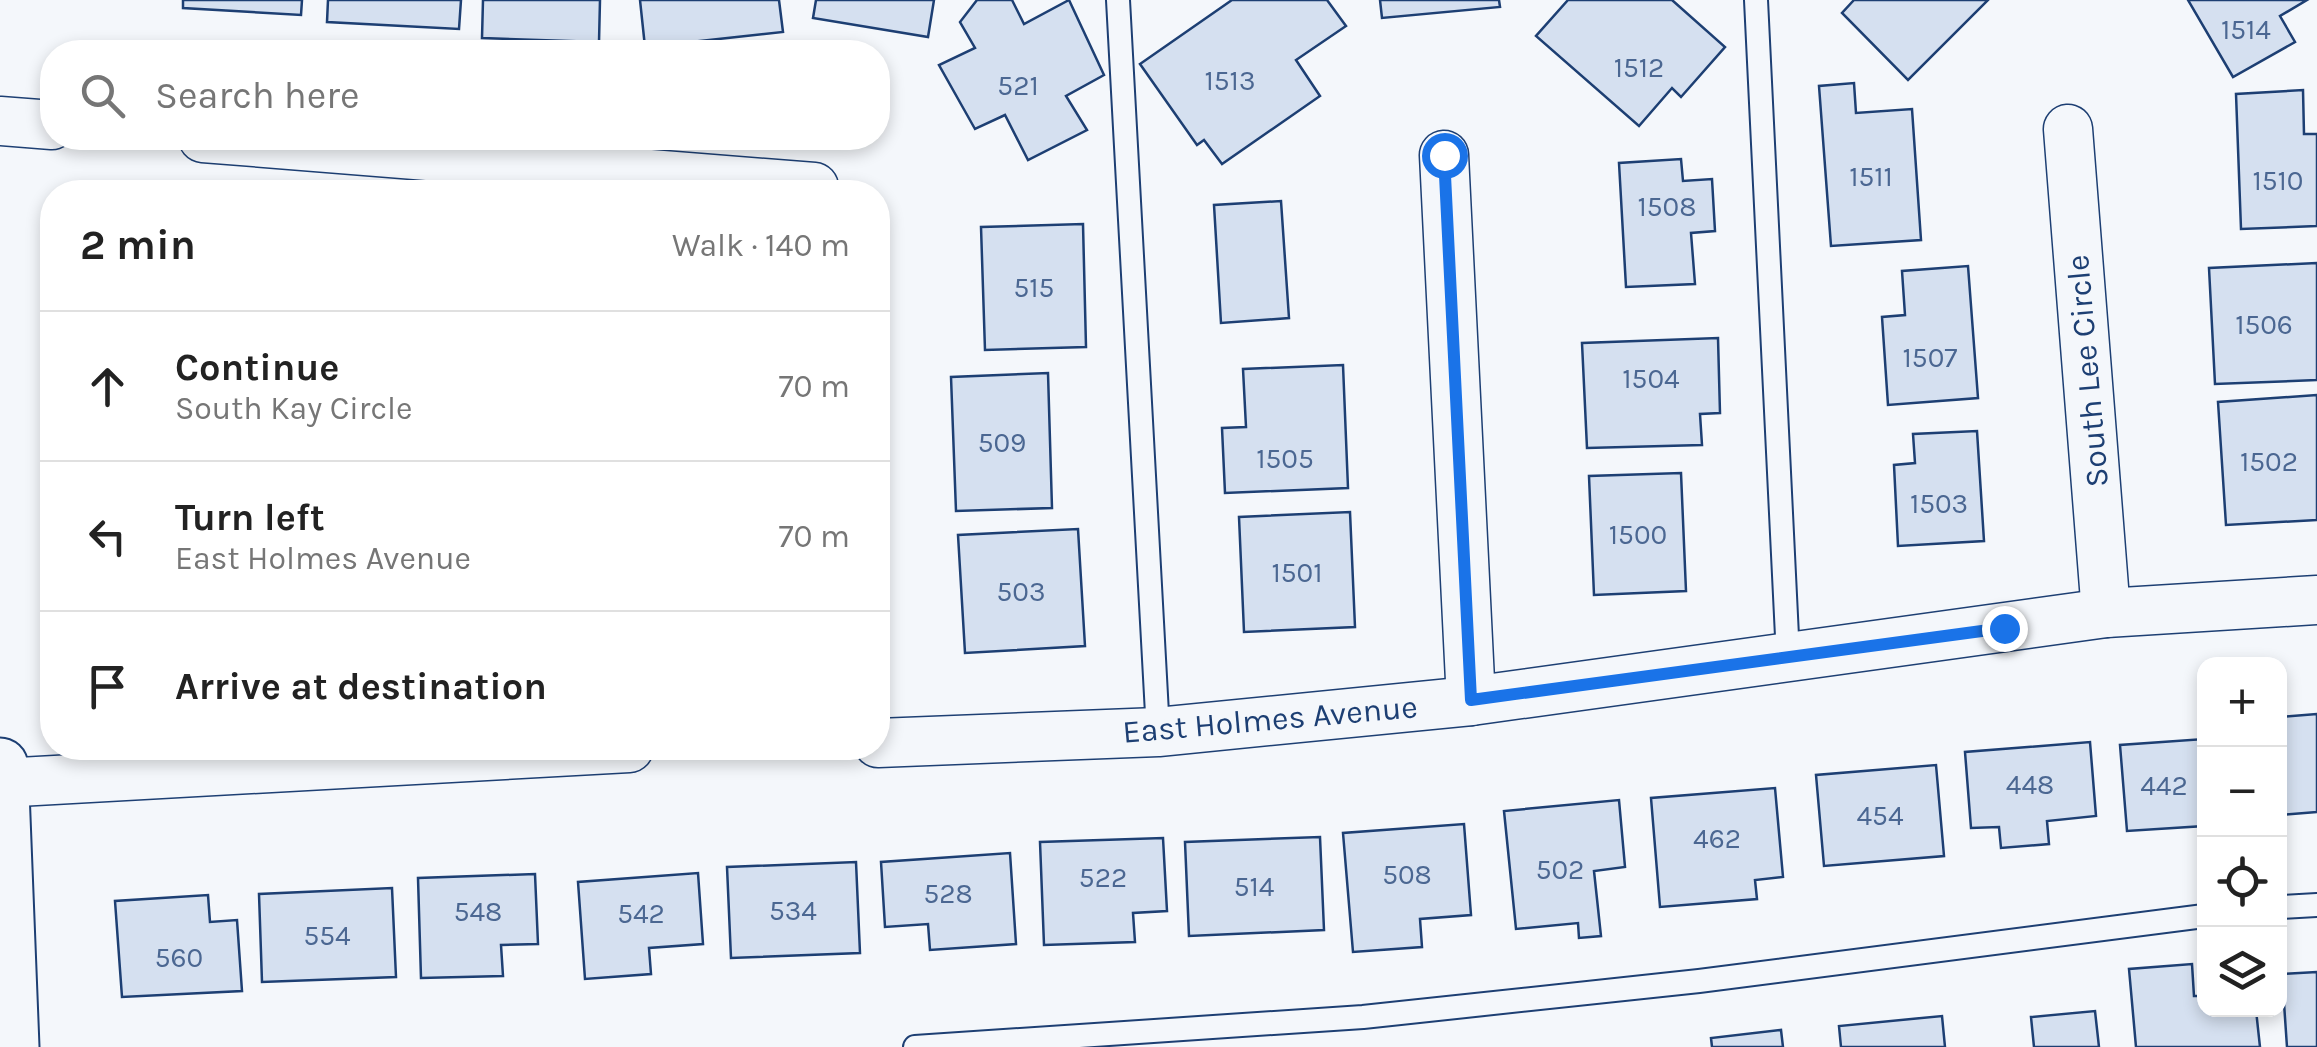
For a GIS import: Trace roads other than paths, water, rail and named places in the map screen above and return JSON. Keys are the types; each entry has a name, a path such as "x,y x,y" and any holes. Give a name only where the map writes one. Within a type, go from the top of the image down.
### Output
{"street":[{"path":"0,121 40,124"},
{"name":"South Lee Circle","path":"2068,128 2106,613"},
{"path":"352,150 727,180"},
{"path":"1444,155 1471,700"},
{"name":"East Holmes Avenue","path":"890,743 1158,732 1471,700 2106,613 2317,600"},
{"path":"0,783 414,760"},
{"path":"0,766 11,1047"}],"lane":[{"path":"1118,0 1158,732"},
{"path":"1756,0 1788,657"},
{"path":"2287,907 2317,905"},
{"path":"915,1047 1362,1018 1699,981 2197,917"}]}
